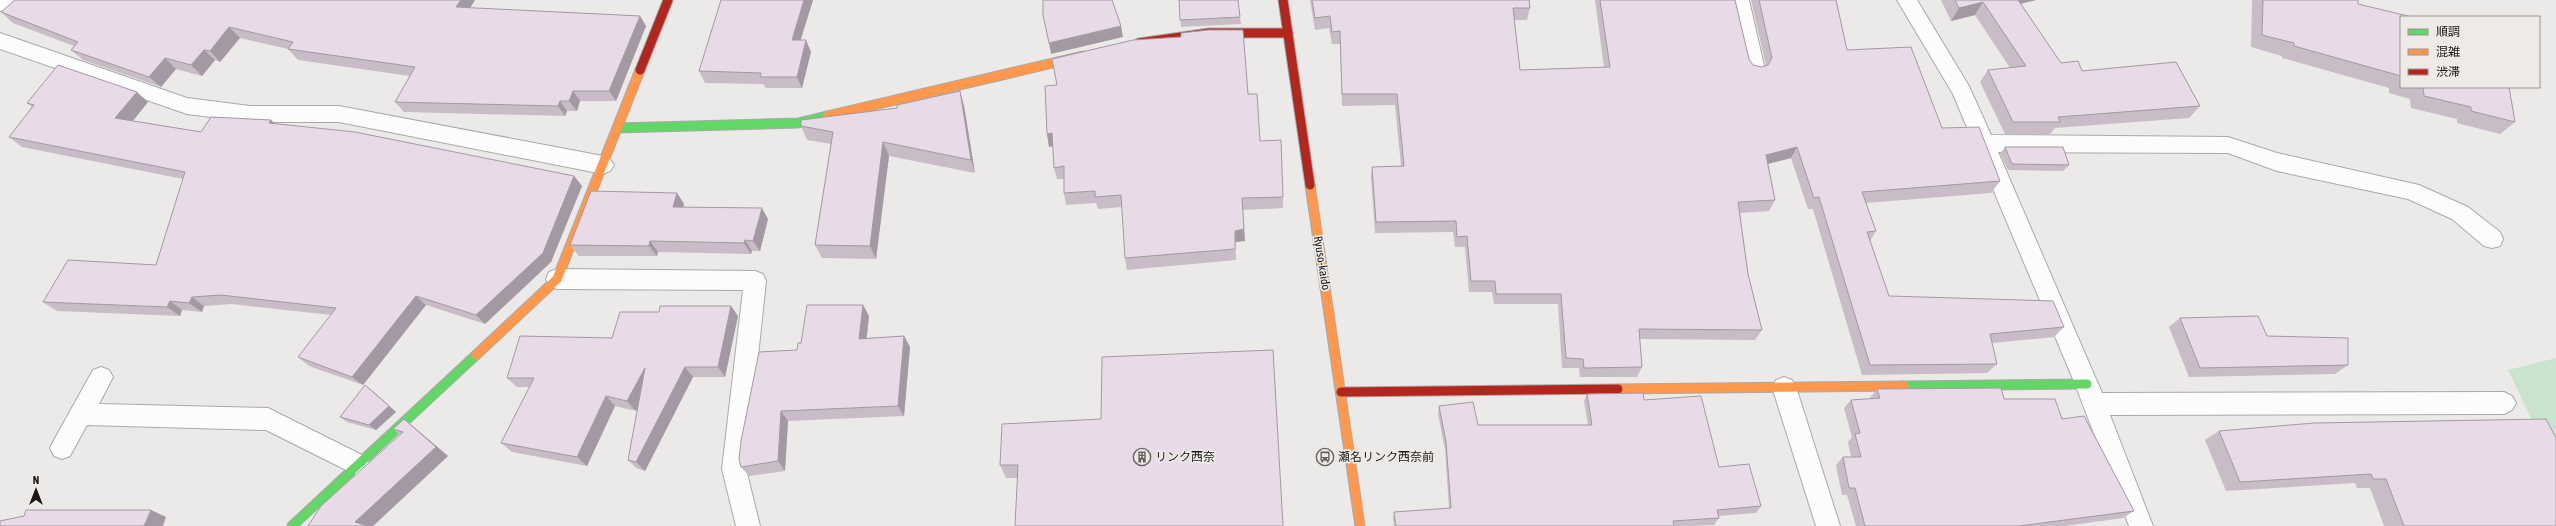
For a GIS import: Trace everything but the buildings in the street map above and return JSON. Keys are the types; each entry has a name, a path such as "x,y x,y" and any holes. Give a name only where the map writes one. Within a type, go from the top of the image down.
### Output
{"street":[{"path":"0,4 4,0"},
{"path":"292,526 556,279 618,128 668,0"},
{"name":"Ryuso-kaido","path":"1283,0 1360,526"},
{"path":"1739,0 1755,70"},
{"path":"1907,0 1962,92 2091,394 2141,526"},
{"path":"1127,46 1209,33 1288,33"},
{"path":"0,42 187,106 250,114 339,114 603,165"},
{"path":"618,128 798,123 1089,54"},
{"path":"1984,143 2228,145 2277,162 2411,191 2460,214 2492,240"},
{"path":"556,279 755,281 734,469 748,526"},
{"path":"62,448 101,376"},
{"path":"1341,392 1784,387 2504,403"},
{"path":"1784,387 1828,526"},
{"path":"81,414 268,419 358,465"}],"green space":[{"path":"2556,358 2556,470 2508,370"}],"traffic: fast":[{"path":"618,128 798,123 827,116"},
{"path":"292,526 476,355"},
{"path":"1903,386 2087,384"}],"traffic: slow":[{"path":"827,116 1083,56"},
{"path":"476,355 557,279 640,70"},
{"path":"1310,185 1360,526"},
{"path":"1618,389 1903,386"}],"traffic: jam":[{"path":"640,70 668,0"},
{"path":"1283,0 1310,185"},
{"path":"1139,43 1209,33 1288,33"},
{"path":"1341,392 1618,389"}],"place":[{"name":"リンク西奈","path":"1142,457"},
{"name":"瀬名リンク西奈前","path":"1325,457"}]}
